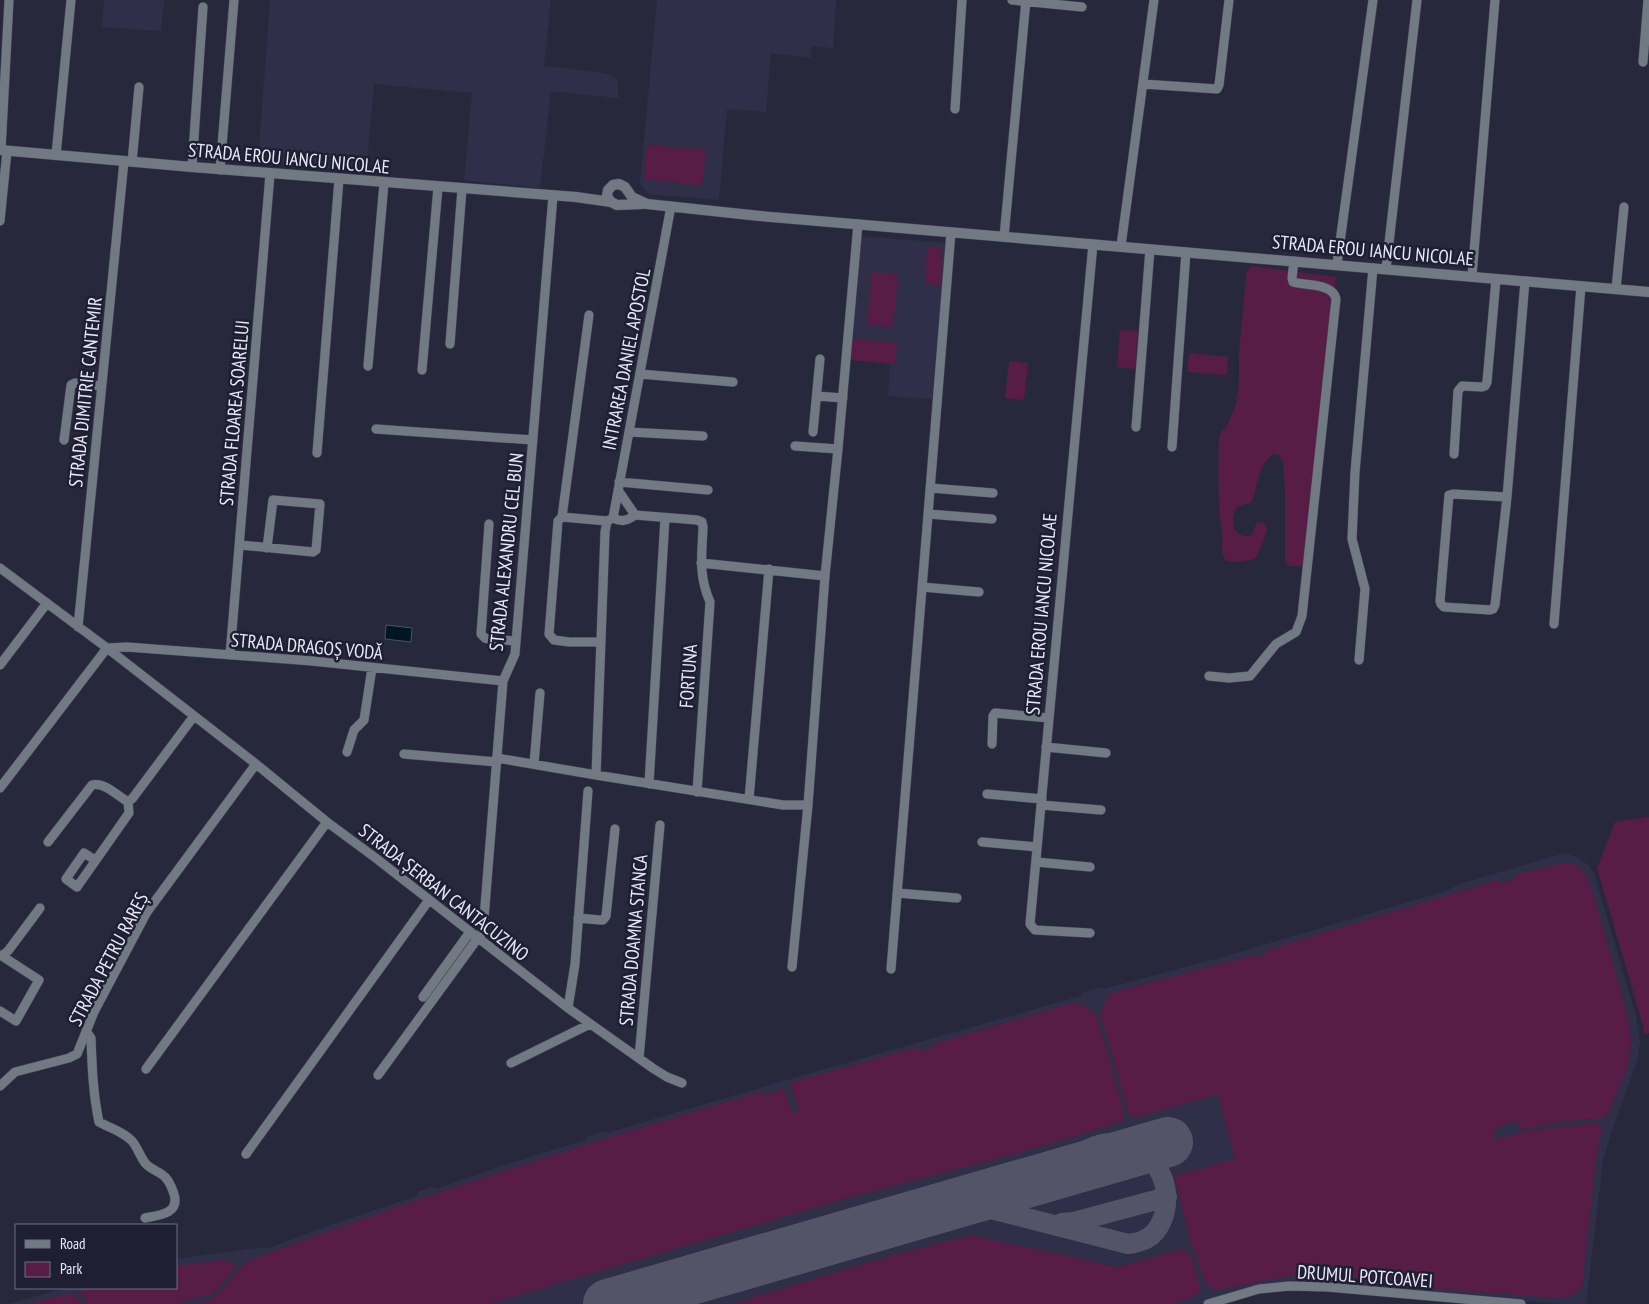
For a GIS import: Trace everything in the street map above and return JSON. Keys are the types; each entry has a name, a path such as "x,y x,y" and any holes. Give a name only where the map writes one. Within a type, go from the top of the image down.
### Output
{"street":[{"path":"0,221 9,0"},
{"path":"56,155 71,0"},
{"path":"220,170 234,0"},
{"path":"954,110 962,0"},
{"path":"1012,0 1082,8"},
{"path":"1121,246 1154,0"},
{"path":"1143,84 1217,89 1229,0"},
{"path":"1337,264 1374,0"},
{"path":"1386,269 1417,0"},
{"path":"1472,276 1495,0"},
{"path":"1643,62 1648,0"},
{"path":"1004,237 1026,1"},
{"path":"192,168 203,7"},
{"name":"STRADA DIMITRIE CANTEMIR","path":"78,626 102,386 128,162 139,87"},
{"name":"STRADA EROU IANCU NICOLAE","path":"2,150 192,168 613,200 1004,237 1649,292"},
{"name":"STRADA FLOAREA SOARELUI","path":"230,655 270,174"},
{"path":"317,453 339,179"},
{"path":"368,366 384,183"},
{"name":"STRADA EROU IANCU NICOLAE","path":"613,200 610,187 619,184 625,187 628,194 647,204"},
{"path":"422,370 438,187"},
{"path":"450,344 462,189"},
{"path":"613,200 626,200 628,194"},
{"name":"STRADA ALEXANDRU CEL BUN","path":"378,1074 484,931 503,680 515,654 553,196"},
{"name":"INTRAREA DANIEL APOSTOL","path":"596,775 605,532 619,486 671,206"},
{"path":"1616,289 1624,207"},
{"path":"792,967 808,805 825,576 858,224"},
{"path":"891,969 951,232"},
{"name":"STRADA EROU IANCU NICOLAE","path":"1090,933 1035,930 1030,924 1094,244"},
{"path":"1136,427 1150,249"},
{"path":"1172,447 1186,252"},
{"path":"1209,676 1230,678 1250,676 1276,644 1296,632 1302,616 1336,299 1332,291 1293,282 1294,261"},
{"path":"1359,660 1365,589 1352,539 1373,268"},
{"path":"1454,454 1458,391 1462,386 1485,386 1487,382 1496,279"},
{"path":"1507,497 1449,495 1440,601 1444,607 1490,610 1494,609 1495,605 1507,497 1524,281"},
{"path":"1554,624 1581,286"},
{"path":"589,315 562,517 558,521 549,634 554,640 601,642"},
{"path":"813,432 820,359"},
{"path":"640,374 733,382"},
{"path":"64,440 71,385 102,386"},
{"path":"817,396 843,398"},
{"path":"376,429 533,440"},
{"path":"629,432 704,436"},
{"path":"795,446 838,449"},
{"path":"619,486 708,490"},
{"path":"619,486 635,515"},
{"path":"930,488 993,493"},
{"path":"240,545 268,548 313,552 316,550 320,504 273,500 268,548"},
{"path":"928,514 992,520"},
{"path":"562,517 623,521 635,515 665,518 649,784"},
{"name":"FORTUNA","path":"665,518 702,522 704,526 701,563 703,586 710,602 697,792"},
{"path":"489,524 481,634 485,638 516,641"},
{"path":"701,563 825,576"},
{"path":"748,800 769,569"},
{"name":"STRADA ȘERBAN CANTACUZINO","path":"2,573 78,626 256,764 324,826 429,900 590,1024 667,1077 682,1083"},
{"path":"922,587 979,592"},
{"path":"0,664 46,603"},
{"name":"STRADA DRAGOȘ VODĂ","path":"107,648 127,647 230,655 503,680"},
{"path":"0,788 107,648"},
{"path":"347,752 354,730 364,720 372,668"},
{"path":"534,764 540,692"},
{"path":"992,744 993,716 995,713 1049,718"},
{"path":"128,801 132,799 194,716"},
{"path":"1046,748 1106,753"},
{"path":"404,754 534,764 748,800 783,805 808,805"},
{"name":"STRADA PETRU RAREȘ","path":"0,1086 15,1072 78,1054 94,1012 147,912 256,764"},
{"path":"48,842 92,785 102,785 128,801"},
{"path":"568,1008 575,964 588,791"},
{"path":"987,794 1101,810"},
{"path":"95,860 128,814 128,801"},
{"name":"STRADA DOAMNA STANCA","path":"639,1058 660,825"},
{"path":"146,1068 324,826"},
{"path":"578,918 603,920 606,916 615,829"},
{"path":"982,842 1037,847"},
{"path":"1036,862 1090,867"},
{"path":"897,893 957,898"},
{"path":"246,1154 429,900"},
{"path":"0,1011 16,1021 39,980 1,956 8,951 40,908"},
{"path":"423,997 470,932"},
{"path":"511,1063 590,1024"},
{"path":"86,1031 91,1038 94,1098 99,1122 129,1138 134,1143 141,1158 155,1171 165,1177 174,1192 175,1205 172,1210 145,1218"},
{"name":"DRUMUL POTCOAVEI","path":"1208,1304 1259,1289 1289,1286 1327,1287 1520,1304"}],"shaded area":[{"path":"104,0 164,0 161,31 102,27"},
{"path":"270,0 551,0 544,66 612,75 618,82 618,98 551,91 540,188 464,180 472,93 374,84 366,171 258,162"},
{"path":"657,0 836,0 833,48 811,46 810,58 771,53 766,112 727,109 719,200 649,194 640,184"},
{"path":"859,236 946,243 933,399 888,396 890,363 849,360"},
{"path":"386,625 412,628 411,642 385,639"},
{"path":"1565,853 1579,858 1594,873 1636,1016 1640,1041 1638,1059 1613,1127 1603,1161 1586,1304 1562,1304 1320,1285 1261,1287 1198,1304 8,1304 61,1289 178,1289 178,1259 265,1247 266,1249 417,1196 418,1192 432,1187 436,1189 507,1164 585,1140 588,1136 602,1132 607,1133 1081,996 1084,992 1101,987 1103,989 1223,957 1449,890 1459,884"}],"green space":[{"path":"647,145 706,150 702,185 644,179"},
{"path":"927,247 942,248 941,285 925,284"},
{"path":"1252,266 1336,277 1305,561 1302,566 1289,566 1285,561 1285,489 1283,462 1279,455 1273,454 1268,458 1259,476 1252,502 1237,507 1233,518 1236,531 1245,536 1251,536 1257,522 1264,523 1267,529 1255,559 1239,562 1226,561 1222,551 1219,437 1222,430 1226,428 1236,404 1246,275 1248,269"},
{"path":"872,272 898,274 893,327 867,325"},
{"path":"1120,330 1138,331 1135,369 1117,367"},
{"path":"851,339 897,343 895,364 849,360"},
{"path":"1189,353 1228,357 1227,375 1187,372"},
{"path":"1009,361 1028,363 1024,400 1005,398"},
{"path":"1649,817 1649,1033 1643,1034 1644,1029 1597,868 1615,822"},
{"path":"1563,863 1571,863 1584,872 1592,890 1630,1028 1631,1046 1626,1071 1608,1114 1603,1118 1558,1122 1521,1130 1517,1121 1498,1127 1493,1137 1496,1139 1529,1131 1597,1123 1602,1128 1596,1158 1582,1288 1569,1297 1560,1298 1319,1280 1303,1273 1219,1290 1211,1288 1205,1280 1192,1246 1174,1176 1235,1159 1218,1094 1134,1118 1128,1112 1100,1013 1110,993 1251,956 1255,957 1266,954 1267,950 1498,880 1503,883 1514,879 1518,874"},
{"path":"1076,1002 1096,1014 1124,1112 1124,1121 1022,1152 850,1197 488,1304 193,1304 207,1301 214,1297 248,1261 438,1193 695,1111 760,1092 765,1095 780,1091 780,1087 784,1089 792,1113 799,1110 791,1085 793,1082 918,1047 920,1051 935,1047 936,1043"},
{"path":"974,1236 1117,1267 1183,1249 1192,1256 1200,1287 1199,1293 1191,1298 1170,1304 732,1304 887,1257 963,1237"},
{"path":"222,1260 237,1265 216,1291 209,1295 174,1304 88,1304 79,1290 178,1289 178,1266"},
{"path":"70,1293 78,1298 82,1304 28,1304"}],"taxiway":[{"path":"945,1207 987,1208 1128,1244 1151,1236 1162,1222 1166,1198 1164,1182 1148,1156 1135,1148 1121,1143 1105,1144 1089,1149 1081,1153 1063,1172"},
{"path":"1062,1223 1074,1222 1167,1197"}],"runway":[{"path":"608,1304 1168,1142"}]}
